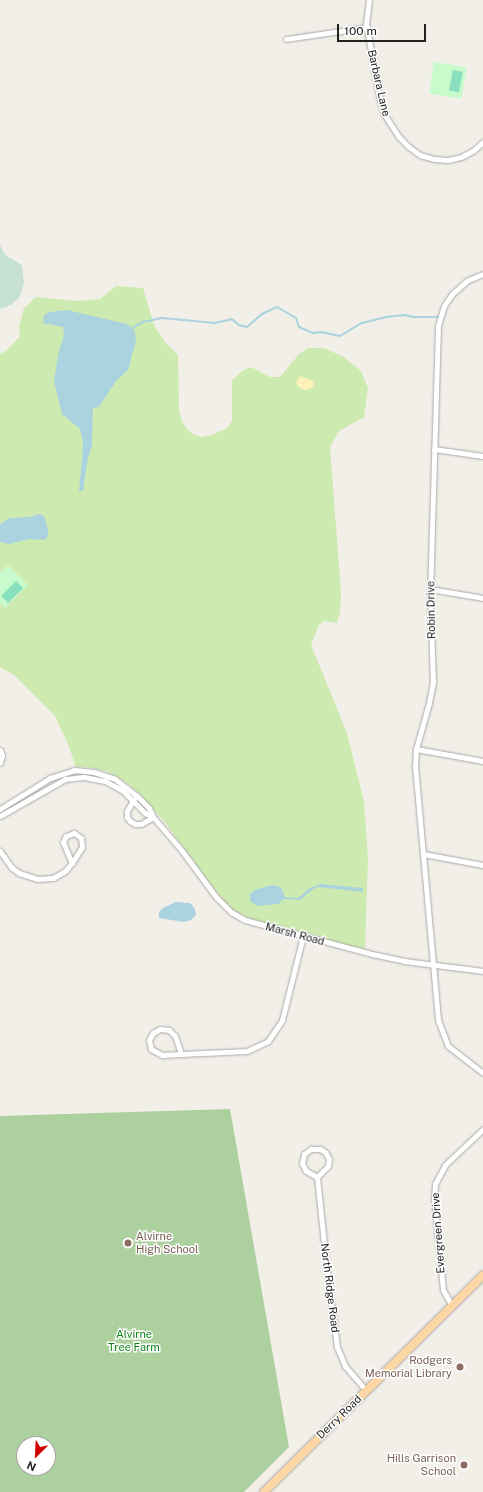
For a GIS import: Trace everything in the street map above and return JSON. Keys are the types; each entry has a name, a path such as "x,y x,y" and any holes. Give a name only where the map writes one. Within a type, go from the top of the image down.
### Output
{"main road":[{"name":"Derry Road","path":"264,1492 483,1275"}],"street":[{"name":"Barbara Lane","path":"369,0 367,27 384,114 399,137 408,147 420,155 434,159 448,160 462,156 474,150 483,142"},
{"path":"286,39 367,27"},
{"name":"Robin Drive","path":"433,964 415,766 416,749 429,703 433,682 430,590 436,347 439,319 444,306 457,289 468,280 483,274"},
{"path":"434,449 483,456"},
{"path":"430,590 483,598"},
{"path":"416,749 483,761"},
{"path":"0,750 2,755 0,764"},
{"name":"Marsh Road","path":"0,809 50,778 69,771 90,771 105,775 125,785 149,808 153,817 178,846 216,897 231,912 244,920 372,954 483,971"},
{"name":"Marsh Road","path":"0,816 53,785 74,777 93,778 113,784 133,800 144,813 153,817"},
{"path":"137,796 133,800 127,814 130,821 135,824 141,824 153,817"},
{"path":"0,851 15,871 23,876 38,879 52,878 62,874 72,863 82,844 81,838 74,833 66,836 63,842 64,848 72,863"},
{"path":"423,854 483,865"},
{"path":"181,1054 174,1036 169,1030 160,1029 150,1036 150,1045 154,1052 162,1055 247,1051 268,1041 282,1020 303,936"},
{"path":"433,964 438,1020 444,1038 454,1052 483,1073"},
{"name":"Evergreen Drive","path":"452,1306 443,1290 434,1192 437,1177 445,1165 483,1129"},
{"path":"311,1149 320,1149 325,1152 329,1159 328,1166 317,1177 306,1171 302,1163 304,1154 311,1149"},
{"name":"North Ridge Road","path":"317,1177 337,1347 345,1366 366,1390"}],"green space":[{"path":"434,62 467,67 462,99 429,94"},
{"path":"453,70 463,72 459,93 449,91"},
{"path":"0,245 5,255 22,265 24,283 19,298 11,305 0,309"},
{"path":"116,286 143,288 154,325 165,342 178,355 179,409 182,421 187,429 193,434 201,437 212,435 227,428 232,421 232,380 242,371 251,367 270,377 280,377 299,354 308,348 324,348 344,357 361,371 368,388 364,417 339,431 330,447 341,592 340,613 337,623 324,621 319,625 311,645 347,733 364,801 368,858 365,950 255,921 233,910 216,892 167,825 138,792 127,783 106,771 76,767 68,744 55,716 14,675 0,667 0,354 7,350 20,336 19,327 24,308 36,297 76,301 100,299"},
{"path":"8,565 28,585 5,608 0,603 0,572"},
{"path":"16,581 23,588 8,603 1,596"},
{"name":"Alvirne Tree Farm","path":"230,1109 289,1447 244,1492 0,1492 0,1116"}],"sand":[{"path":"300,376 313,381 314,384 312,388 305,390 299,387 296,383"}],"water":[{"path":"67,310 127,324 135,331 136,343 129,369 116,381 99,407 93,408 92,445 87,463 83,491 79,491 83,442 80,429 62,414 54,381 59,350 64,336 63,327 43,323 44,315 50,312"},
{"path":"39,514 44,516 48,529 48,536 45,540 29,539 9,544 0,542 0,525 3,522 10,518 29,517"},
{"path":"321,884 363,888 363,892 319,887 313,889 300,900 284,899 278,904 257,906 250,901 250,894 255,890 272,885 281,887 285,897 298,898 310,888"},
{"path":"176,902 190,903 195,909 196,915 191,920 184,922 159,918 159,912 163,908"}],"waterway":[{"path":"132,328 143,322 162,318 215,323 232,319 239,325 247,327 262,314 277,307 296,318 299,327 313,333 321,332 340,336 362,323 386,317 404,315 414,317 438,317"}],"place":[{"name":"Alvirne High School","path":"128,1243"},
{"name":"Rodgers Memorial Library","path":"460,1367"},
{"name":"Hills Garrison School","path":"464,1465"}]}
